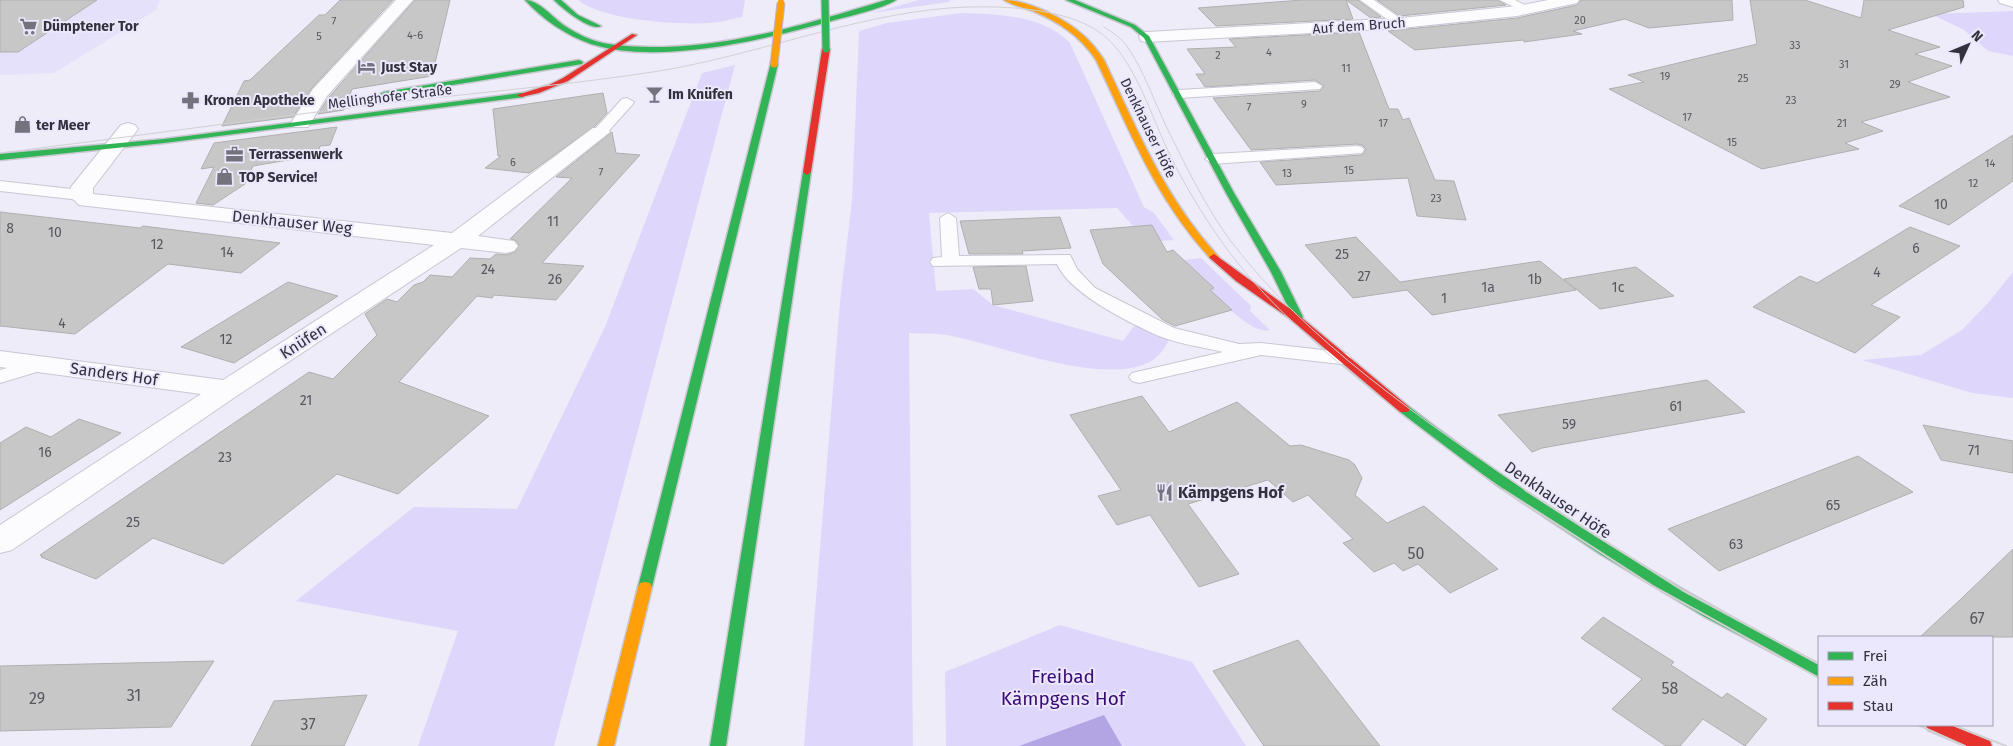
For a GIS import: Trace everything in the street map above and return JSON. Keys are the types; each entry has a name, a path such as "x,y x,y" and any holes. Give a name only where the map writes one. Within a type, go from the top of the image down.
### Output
{"main road":[{"path":"528,0 553,22 578,37 612,48 656,50 729,44 760,38 893,0"},
{"name":"Mellinghofer Straße","path":"0,157 121,133 305,111 512,97 545,90 562,81 595,58 638,35 612,30 576,16 557,0"},
{"path":"718,746 826,49 825,0"},
{"path":"698,35 743,30 855,0"},
{"name":"Denkhauser Höfe","path":"1006,0 1073,28 1086,39 1108,78 1158,184 1201,243 1221,264 1302,323 1340,358 1424,425 1537,508 1645,577 1746,635 1818,671"},
{"name":"Denkhauser Höfe","path":"1069,0 1126,22 1146,37 1179,94 1230,193 1276,272 1291,306 1302,323"},
{"path":"606,746 774,64 781,1"},
{"name":"Mellinghofer Straße","path":"369,96 536,70 595,58"},
{"path":"536,70 562,81"},
{"name":"Mellinghofer Straße","path":"305,111 330,102"},
{"path":"1936,726 1984,746"}],"street":[{"path":"305,111 405,0"},
{"name":"Auf dem Bruch","path":"1146,37 1401,23 1526,9 1571,0"},
{"path":"2006,0 2013,2"},
{"name":"Knüfen","path":"0,542 228,389 458,240 600,132"},
{"path":"80,195 82,187 121,133"},
{"name":"Denkhauser Weg","path":"80,195 87,200 506,246"},
{"name":"Sanders Hof","path":"0,359 228,389"}],"lane":[{"path":"1366,0 1401,23"},
{"path":"1506,0 1526,9"},
{"path":"1179,94 1315,86"},
{"path":"600,132 626,102"},
{"path":"1213,158 1357,150"},
{"name":"Denkhauser Weg","path":"0,186 80,195"},
{"path":"948,218 945,262 1064,259 1069,271 1089,292 1167,332 1239,350 1261,349 1340,358"},
{"path":"1138,377 1261,349"},
{"path":"0,377 44,364"}],"shaded area":[{"path":"0,0 160,0 156,10 54,73 0,75"},
{"path":"1104,715 1122,746 1019,746"}],"green space":[{"path":"578,0 745,0 742,17 716,22 678,23 621,17 589,7"},
{"path":"919,0 950,0 949,2 872,13"},
{"path":"2013,11 2013,56 1988,51 1964,30 1931,14"},
{"path":"961,13 990,14 1033,21 1059,34 1070,43 1144,207 1154,213 1174,240 1161,241 1152,225 1133,226 1117,208 929,213 936,291 973,289 993,305 1123,341 1134,326 1171,336 1164,349 1153,360 1133,368 1109,370 1052,362 947,335 909,333 913,746 804,746 840,302 852,200 859,31 887,23"},
{"path":"735,65 554,746 418,746 458,631 296,601 414,507 517,509 605,327 702,73"},
{"path":"1201,258 1251,306 1250,311 1270,330 1255,328 1238,316 1210,290 1214,288 1184,260"},
{"path":"2013,272 2013,398 1972,393 1862,360 1921,355 1962,330 1988,303"},
{"name":"Freibad Kämpgens Hof","path":"1060,625 1192,662 1246,746 946,746 945,672"}],"building":[{"name":"Dümptener Tor","path":"0,0 97,0 18,52 0,52"},
{"path":"340,0 393,0 312,88 293,117 222,126 244,81 250,80 319,15 325,15"},
{"path":"415,0 450,0 432,76 352,89 344,110 318,114 329,97"},
{"path":"1302,0 1346,0 1353,19 1216,26 1198,8"},
{"path":"1346,0 1358,0 1381,17 1371,18"},
{"path":"1377,0 1498,0 1506,5 1400,16"},
{"path":"1581,0 1732,0 1733,20 1649,28 1625,19 1573,31 1582,34 1524,42 1524,40 1415,50 1388,31 1517,18 1577,5"},
{"path":"1750,0 1805,0 1861,18 1864,0 1963,0 1964,7 1888,30 1940,47 1915,54 1952,66 1908,82 1950,97 1861,122 1883,131 1845,143 1859,149 1762,169 1609,89 1644,82 1628,75 1757,44"},
{"path":"1359,32 1389,109 1398,109 1403,120 1409,118 1435,180 1454,181 1466,220 1417,216 1408,178 1276,185 1260,162 1362,155 1366,149 1362,145 1357,144 1251,150 1213,98 1320,91 1324,86 1315,80 1205,87 1196,74 1205,74 1187,49 1236,47 1229,39"},
{"path":"603,93 607,113 595,126 529,173 485,168 501,156 498,156 493,109"},
{"path":"337,127 330,145 320,146 317,155 253,166 245,184 213,205 196,203 214,167 201,169 214,143"},
{"path":"612,132 616,153 640,155 542,263 584,266 563,292 556,300 494,295 492,298 477,296 399,382 489,416 398,494 337,474 223,564 153,538 96,579 41,557 43,556 40,555 309,372 333,379 377,335 365,314 387,299 397,302 414,285 423,282 430,275 452,277 470,258 490,259 496,254 506,255 515,252 519,245 515,240 510,239 572,178 556,177"},
{"path":"2013,135 2013,181 1949,225 1899,206"},
{"path":"0,212 140,228 143,226 280,243 241,273 168,264 75,334 0,326"},
{"path":"1060,217 1071,248 1022,251 1023,254 969,254 960,221"},
{"path":"1152,225 1167,252 1173,250 1214,288 1210,290 1232,310 1175,326 1163,320 1103,264 1090,230"},
{"path":"1910,227 1960,246 1871,305 1900,317 1855,353 1753,307 1800,276 1817,283"},
{"path":"1356,237 1400,282 1540,261 1576,290 1432,315 1407,290 1353,298 1305,245"},
{"path":"1026,266 1033,301 993,305 991,289 979,289 973,267"},
{"path":"1636,267 1674,296 1600,309 1564,279"},
{"path":"288,282 338,296 234,363 181,347"},
{"path":"1707,380 1745,412 1542,448 1532,452 1498,415"},
{"path":"1142,396 1169,432 1237,402 1290,446 1301,445 1349,460 1355,465 1362,478 1355,495 1387,523 1424,506 1498,569 1450,593 1418,564 1403,571 1394,563 1374,572 1343,543 1353,539 1308,495 1293,502 1268,480 1188,504 1239,574 1199,587 1150,515 1117,525 1098,496 1121,490 1070,415"},
{"path":"79,419 121,433 0,510 0,443 26,427 51,437"},
{"path":"1923,425 2013,441 2013,473 1941,460"},
{"path":"1858,456 1913,492 1719,571 1668,529"},
{"path":"2013,549 2013,637 1921,636"},
{"path":"1603,617 1674,662 1671,665 1722,698 1727,693 1767,719 1745,746 1703,719 1680,746 1666,746 1612,709 1642,679 1581,638"},
{"path":"1298,640 1380,746 1264,746 1213,671"},
{"path":"214,661 171,727 0,731 0,666"},
{"path":"367,695 344,746 251,746 274,701"}],"tram line":[{"path":"0,153 659,71 732,56 840,27 912,12 949,8 987,7 1028,9 1049,13 1087,25 1102,34 1124,58 1142,90 1181,177 1219,238 1254,283 1336,361 1458,457 1506,491"},
{"path":"1104,27 1122,40 1133,55 1144,75 1167,128 1204,200 1230,240 1260,277 1294,312 1368,377 1527,491"},
{"path":"1504,490 1653,586 1818,677"},
{"path":"1525,490 1682,590 1818,663"},
{"path":"1920,726 1965,746"},
{"path":"1956,726 2006,746"}],"traffic: fast":[{"path":"528,0 562,27 584,39 609,46 651,49 713,45 774,34 893,0"},
{"path":"557,0 576,16 598,26"},
{"path":"825,0 826,49"},
{"path":"1069,0 1133,26 1147,37 1230,193 1276,272 1298,317"},
{"path":"384,94 579,62"},
{"path":"645,587 774,64"},
{"path":"0,157 164,141 521,95"},
{"path":"718,746 807,172"},
{"path":"1404,409 1502,483 1605,551 1711,613 1818,670"}],"traffic: slow":[{"path":"1007,0 1060,21 1082,37 1092,48 1100,60 1136,138 1162,188 1194,236 1214,257"},
{"path":"774,64 781,3"},
{"path":"606,746 645,587"}],"traffic: jam":[{"path":"521,95 536,92 566,80 634,35"},
{"path":"807,172 826,49"},
{"path":"1214,257 1240,279 1293,316 1404,409"},
{"path":"1936,726 1984,746"}],"place":[{"name":"Dümptener Tor","path":"29,26"},
{"name":"Just Stay","path":"367,67"},
{"name":"Im Knüfen","path":"654,94"},
{"name":"Kronen Apotheke","path":"190,100"},
{"name":"ter Meer","path":"22,125"},
{"name":"Terrassenwerk","path":"235,154"},
{"name":"TOP Service!","path":"225,177"},
{"name":"Kämpgens Hof","path":"1164,492"}]}
